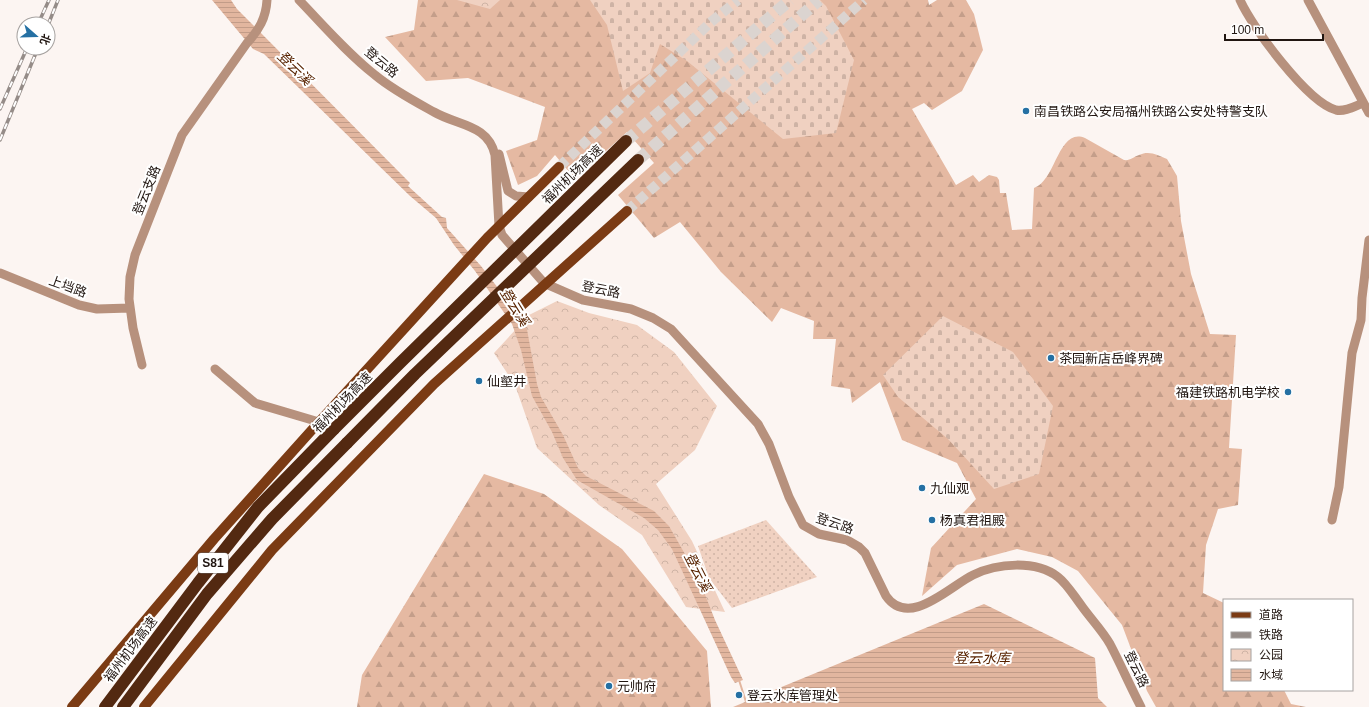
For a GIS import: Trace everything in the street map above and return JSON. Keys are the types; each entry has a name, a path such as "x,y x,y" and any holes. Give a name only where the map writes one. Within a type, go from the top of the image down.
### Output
{"highway":[{"name":"福州机场高速","path":"105,707 198,583 258,507 405,357 626,141"},
{"name":"S81","path":"124,707 207,594 272,519 415,374 638,160"},
{"path":"101,707 119,688"}],"main road":[{"path":"72,707 214,539 335,404 487,238 560,167"},
{"path":"144,707 272,550 434,384 544,284 627,212"}],"street":[{"name":"登云支路","path":"142,365 136,343 130,308 129,287 135,254 179,142 192,120 258,30 265,14 267,0"},
{"name":"登云路","path":"299,0 368,70 436,113 479,131 493,144 499,226 504,240 544,284 583,300 631,309 660,321 671,329 758,424 769,444 792,503 803,525 819,534 847,540 860,547 865,553 886,596 891,602 907,609 919,607 972,575 998,567 1024,566 1048,571 1058,577 1065,584 1106,638 1141,707"},
{"path":"1240,0 1285,68 1319,99 1333,108 1340,110 1366,101"},
{"path":"1308,0 1357,92 1366,101 1369,113"},
{"path":"493,144 498,153 508,191 516,196 529,197"},
{"path":"498,153 501,206 499,226"},
{"path":"1332,520 1339,487 1352,353 1361,320 1369,240"},
{"name":"上垱路","path":"0,273 79,305 97,309 130,308"},
{"path":"215,369 256,403 319,422"}],"green space":[{"path":"418,0 928,0 929,5 937,0 966,0 974,14 983,50 962,91 932,110 924,103 912,109 956,185 973,175 979,182 989,175 997,177 999,180 1000,193 1006,193 1012,230 1032,229 1034,188 1047,176 1063,147 1069,140 1076,137 1085,138 1124,160 1146,153 1160,156 1167,159 1177,176 1181,221 1191,274 1210,334 1236,335 1229,448 1242,449 1238,505 1218,509 1206,545 1203,593 1223,603 1223,691 1284,691 1291,704 1306,707 1156,707 1147,691 1122,625 1078,571 1052,557 1017,549 957,565 922,596 931,548 976,499 957,463 902,440 880,382 852,403 850,389 831,386 836,339 813,339 814,321 781,308 772,322 721,272 680,222 654,238 618,195 654,163 627,132 575,179 555,155 537,176 518,185 506,151 537,140 545,107 468,78 426,81 385,37 414,30"},
{"path":"457,0 500,0 490,9"},
{"path":"590,0 820,0 826,6 854,60 836,133 783,139 687,61 660,44 650,73 623,91 607,25"},
{"path":"557,301 589,313 637,325 674,352 717,406 695,450 656,484 692,541 725,612 686,607 642,535 599,505 537,448 515,385 494,353 529,315"},
{"path":"943,316 1013,352 1053,406 1039,474 994,489 948,439 898,397 883,375"},
{"path":"484,474 544,494 622,549 707,651 711,707 357,707 362,675"},
{"path":"766,520 817,577 732,608 709,578 698,546"}],"water":[{"path":"212,0 231,0 237,9 410,183 408,186 442,217 446,218 447,228 481,266 526,324 537,384 541,397 563,435 578,468 586,476 654,511 669,526 698,577 715,620 743,680 735,683 731,677 672,549 658,530 644,518 577,480 563,458 552,432 532,396 521,350 512,324 436,218 410,196 264,54 253,49"},
{"name":"登云水库","path":"984,604 1095,658 1098,698 1107,707 733,707"}],"waterway":[{"name":"登云溪","path":"739,680 746,702"}],"tunnel":[{"path":"559,167 711,22 738,0"},
{"path":"626,141 790,0"},
{"path":"638,160 819,0"},
{"path":"627,211 864,0"}],"railway":[{"path":"42,16 49,0"},
{"path":"52,16 58,0"},
{"path":"0,109 23,56"},
{"path":"0,140 35,56"}],"place":[{"name":"南昌铁路公安局福州铁路公安处特警支队","path":"1026,111"},
{"name":"茶园新店岳峰界碑","path":"1051,358"},
{"name":"仙壑井","path":"479,381"},
{"name":"福建铁路机电学校","path":"1288,392"},
{"name":"九仙观","path":"922,488"},
{"name":"杨真君祖殿","path":"932,520"},
{"name":"元帅府","path":"609,686"},
{"name":"登云水库管理处","path":"739,695"}]}
